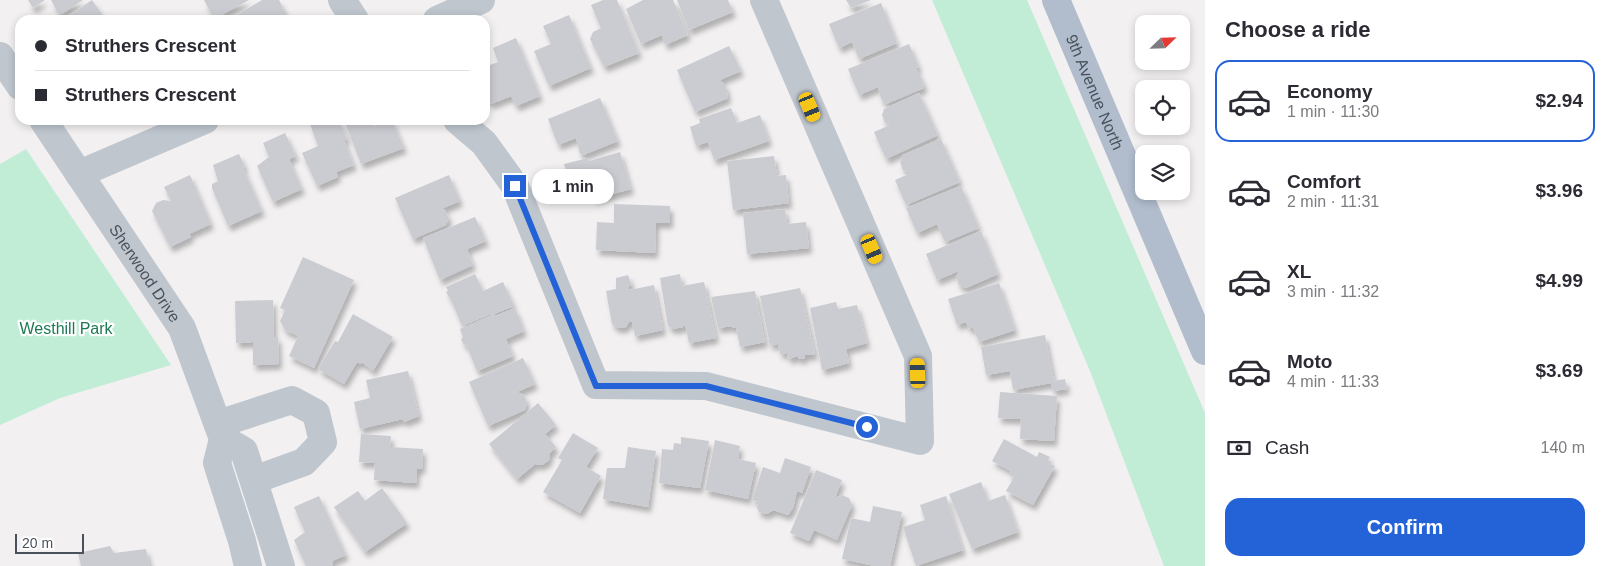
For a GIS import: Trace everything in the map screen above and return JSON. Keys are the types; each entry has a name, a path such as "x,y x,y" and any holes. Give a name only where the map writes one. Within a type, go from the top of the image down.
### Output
{"main road":[{"name":"9th Avenue North","path":"1056,0 1205,350"}],"street":[{"path":"342,0 352,15"},
{"path":"448,15 481,0"},
{"path":"463,125 484,143 515,186 596,386 706,386 920,441 918,356 764,0"},
{"path":"0,56 15,78"},
{"name":"Sherwood Drive","path":"46,125 182,328 220,432"},
{"path":"79,174 193,125"},
{"path":"220,432 292,400 316,413 323,442 304,462 254,480"},
{"path":"220,432 244,452 281,566"},
{"path":"220,432 217,463 248,566"}],"green space":[{"path":"932,0 1027,0 1205,413 1205,566 1164,566 1090,371"},
{"name":"Westhill Park","path":"26,149 171,365 60,398 0,425 0,164"}],"building":[{"path":"28,0 45,0 33,8"},
{"path":"51,0 83,0 62,14 58,13"},
{"path":"92,0 102,15 70,15"},
{"path":"204,0 249,0 221,15 212,15"},
{"path":"262,0 279,0 286,15 236,15"},
{"path":"603,0 617,0 639,53 604,67 590,39 593,32 601,28 591,5"},
{"path":"643,0 673,0 688,35 665,45 662,35 641,44 626,9"},
{"path":"677,0 728,0 733,12 689,30"},
{"path":"846,0 871,0 851,8"},
{"path":"881,3 897,43 859,59 852,42 839,48 829,24"},
{"path":"569,15 591,68 549,86 534,51 551,44 543,26"},
{"path":"516,38 540,96 516,106 511,96 491,104 490,65 498,62 493,48"},
{"path":"909,44 919,67 916,68 924,88 886,104 881,99 878,87 859,95 848,69"},
{"path":"729,46 741,71 720,80 726,86 728,98 695,112 677,70"},
{"path":"919,93 938,135 886,159 874,132 890,125 885,123 882,115 884,109"},
{"path":"600,98 618,141 583,155 580,154 576,138 558,145 548,119"},
{"path":"731,108 737,123 760,115 769,141 714,160 708,142 696,146 690,127 700,123 699,119"},
{"path":"310,125 341,125 347,139 344,140 354,165 336,172 338,177 317,186 302,153 318,146"},
{"path":"346,125 394,125 404,148 361,164"},
{"path":"285,133 296,156 289,159 302,189 273,202 257,166 269,157 263,143"},
{"path":"941,139 960,182 906,205 895,180 911,173 903,170 900,162 903,155"},
{"path":"620,152 631,189 594,199 590,183 571,188 564,164 588,158 589,161"},
{"path":"239,154 245,167 243,168 262,211 228,226 212,188 212,184 218,181 213,165"},
{"path":"774,156 777,176 786,175 789,203 733,210 727,161"},
{"path":"190,175 211,224 189,234 191,237 170,247 152,211 156,203 163,200 171,201 164,187"},
{"path":"449,175 460,201 441,209 445,210 449,219 446,225 413,239 395,198"},
{"path":"961,186 979,228 945,242 937,224 917,233 906,208"},
{"path":"614,204 670,206 670,223 656,223 655,253 596,250 597,222 614,223"},
{"path":"785,209 787,224 806,222 809,248 747,254 743,213"},
{"path":"475,217 486,241 467,249 473,265 440,280 423,238"},
{"path":"981,231 998,274 966,288 959,285 956,277 959,271 937,280 926,254"},
{"path":"303,257 354,280 314,368 289,356 298,336 285,330 280,321 285,310 280,308"},
{"path":"475,274 483,291 503,282 514,306 494,314 495,316 515,308 524,331 506,339 513,356 477,371 466,344 464,345 461,339 463,338 460,329 492,315 462,326 446,292 448,291 446,287"},
{"path":"680,274 682,286 704,282 716,338 689,343 685,324 683,327 673,329 668,326 660,278"},
{"path":"628,275 632,286 629,286 629,290 654,285 663,330 635,336 632,322 629,322 626,327 618,328 612,324 606,291 616,289 616,278"},
{"path":"999,283 1015,330 979,342 973,327 969,329 966,322 957,325 948,299"},
{"path":"800,288 815,355 805,355 805,358 798,359 798,356 788,359 787,353 780,354 778,344 770,345 760,296"},
{"path":"755,291 765,342 740,347 736,327 718,328 711,297"},
{"path":"273,300 274,337 278,337 279,364 253,365 253,342 236,343 235,301"},
{"path":"836,302 838,309 857,305 867,343 846,349 849,363 822,370 810,308"},
{"path":"353,314 393,337 373,371 362,362 361,364 357,362 344,384 318,369 335,341 338,342"},
{"path":"1045,335 1054,381 1065,379 1067,389 1053,391 1051,383 1013,390 1010,371 986,375 981,347"},
{"path":"523,358 535,384 517,392 524,395 527,403 525,410 488,426 469,382"},
{"path":"408,371 419,416 404,422 403,419 360,429 354,402 370,398 366,380"},
{"path":"1000,392 1057,396 1054,441 1020,439 1021,419 998,418"},
{"path":"538,403 556,425 545,434 556,447 550,453 549,460 542,465 535,464 517,479 489,444"},
{"path":"573,433 598,448 586,467 601,476 580,513 543,492 562,460 558,458"},
{"path":"361,434 391,436 390,447 423,449 422,469 417,469 416,483 374,480 375,463 359,462"},
{"path":"681,437 709,441 700,488 659,483 662,449 673,450 674,443 681,444"},
{"path":"1004,439 1037,457 1039,452 1050,457 1047,462 1055,466 1033,505 1006,491 1014,477 1009,475 1011,471 992,461"},
{"path":"715,440 740,446 738,459 756,463 748,499 705,490"},
{"path":"628,447 656,451 648,507 603,499 607,468 625,468"},
{"path":"785,458 811,467 802,493 797,491 793,508 788,515 773,510 767,514 759,512 757,507 759,502 752,500 763,467 780,473"},
{"path":"816,470 842,480 835,498 842,495 849,498 852,505 837,540 814,530 809,541 790,533"},
{"path":"981,482 988,501 1005,495 1018,532 972,549 949,494"},
{"path":"382,488 407,523 365,552 334,507 358,491 365,501"},
{"path":"319,496 346,555 332,561 333,566 306,566 294,540 305,532 294,507"},
{"path":"946,496 963,550 916,566 903,527 925,520 920,505"},
{"path":"873,506 902,512 890,566 875,566 842,559 851,518 870,522"},
{"path":"110,546 114,553 146,549 150,566 81,566 78,553"}],"route":[{"path":"515,186 596,386 706,386 867,427"}]}
